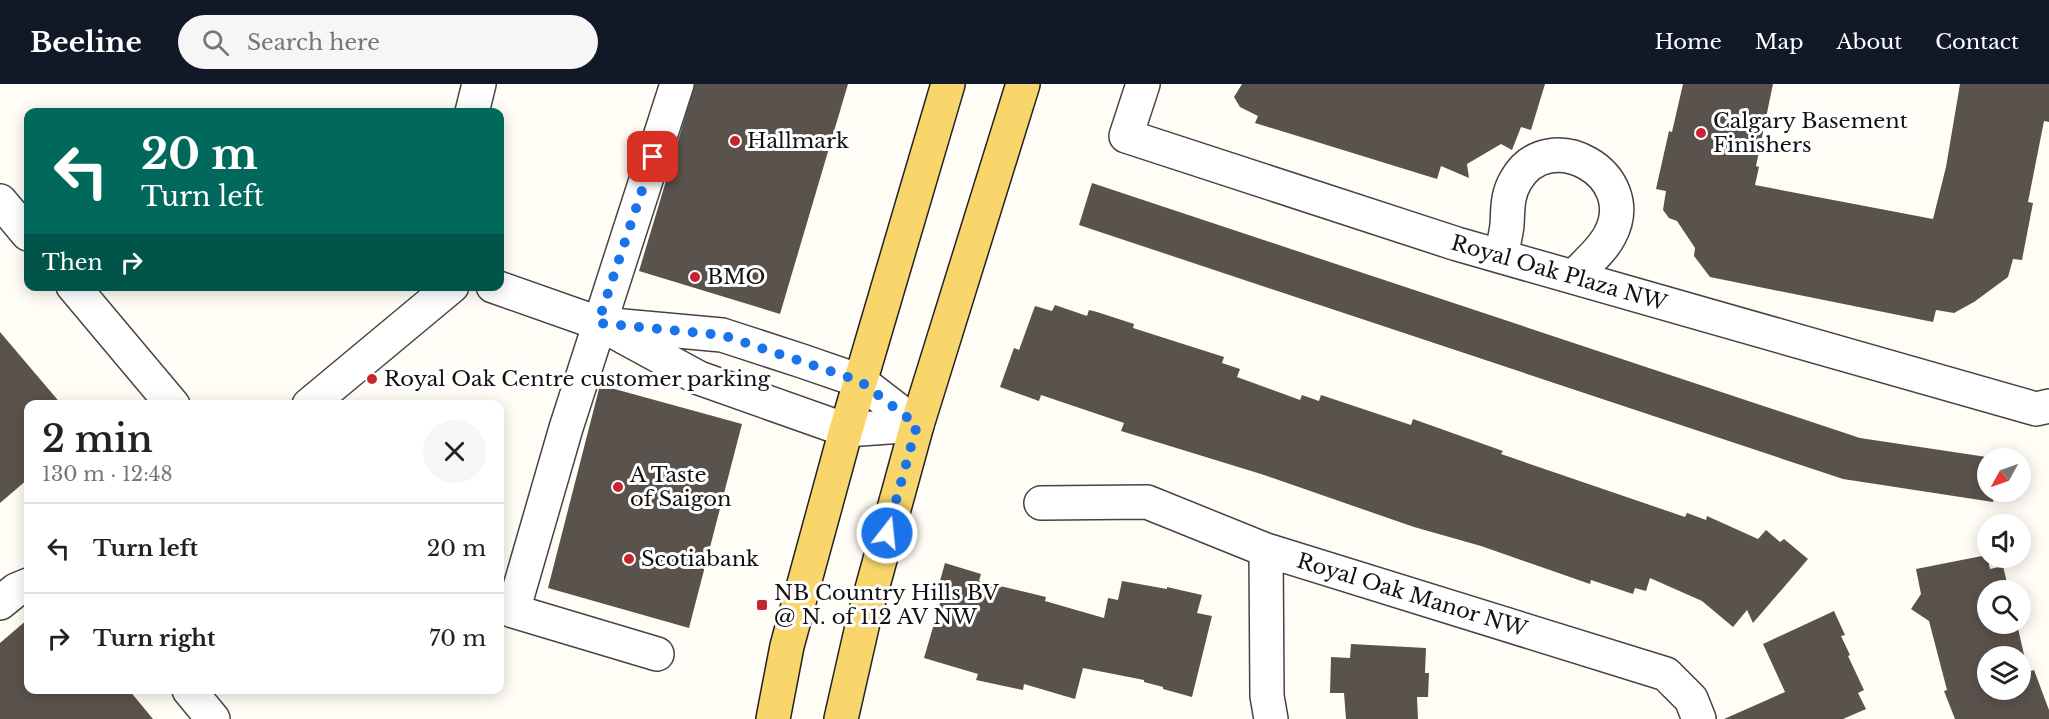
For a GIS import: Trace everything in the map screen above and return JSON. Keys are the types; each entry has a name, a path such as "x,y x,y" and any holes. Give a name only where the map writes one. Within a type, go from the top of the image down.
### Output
{"main road":[{"path":"773,719 788,646 846,430 948,84"},
{"path":"841,719 864,618 917,425 1023,84"}],"street":[{"path":"473,108 479,84"},
{"path":"657,654 513,611 598,323 676,84"},
{"name":"Royal Oak Plaza NW","path":"1143,84 1126,136 1457,244 2036,409 2049,406"},
{"path":"1501,256 1507,226 1509,194 1517,178 1530,165 1546,157 1564,155 1582,159 1597,169 1609,183 1615,200 1615,218 1610,235 1574,277"},
{"path":"0,201 24,229"},
{"path":"504,290 598,323 699,378 846,430 917,425"},
{"path":"77,291 169,400"},
{"path":"315,400 446,291"},
{"path":"598,323 722,335 860,381 917,425"},
{"path":"1041,503 1147,502 1266,549"},
{"name":"Royal Oak Manor NW","path":"1271,719 1267,696 1266,549 1666,674 1690,699 1699,719"},
{"path":"0,603 24,587"},
{"path":"192,694 213,719"}],"building":[{"path":"695,84 848,84 780,314 639,271"},
{"path":"1242,84 1545,84 1531,130 1521,127 1512,150 1501,144 1467,164 1469,178 1441,166 1437,179 1255,123 1258,116 1240,107 1234,97"},
{"path":"1683,84 1773,84 1756,166 1759,167 1755,185 1933,219 1946,167 1960,84 2049,84 2049,122 2044,121 2028,202 2033,203 2022,260 2013,259 2008,277 1974,302 1954,313 1936,310 1933,322 1710,277 1694,256 1695,248 1677,221 1669,218 1663,210 1666,191 1656,189 1669,131 1672,132"},
{"path":"1092,183 1860,438 1977,456 1977,500 1843,479 1079,225"},
{"path":"1055,305 1087,316 1089,310 1097,312 1134,324 1133,328 1224,357 1222,363 1240,369 1237,377 1300,400 1302,395 1319,401 1321,395 1411,425 1413,419 1503,451 1501,454 1685,517 1687,513 1706,520 1707,516 1758,539 1766,530 1780,542 1784,539 1808,559 1753,623 1747,610 1733,627 1702,601 1650,578 1646,591 1635,588 1633,594 1591,580 1590,584 1261,474 1121,431 1124,423 1041,395 1039,401 1000,387 1014,348 1019,350 1035,306 1052,311"},
{"path":"0,332 58,400 24,400 24,482 0,503"},
{"path":"600,385 742,424 689,628 548,588"},
{"path":"1977,557 1977,568 2003,568 2006,580 1977,580 1977,634 2019,634 2022,646 1977,646 1977,700 2031,700 2031,671 2034,670 2049,710 2049,719 1955,719 1944,691 1947,690 1929,621 1911,609 1921,594 1916,569"},
{"path":"945,563 981,574 979,581 1046,597 1045,601 1104,618 1108,598 1118,600 1122,581 1167,589 1167,587 1202,595 1197,613 1212,616 1192,697 1163,689 1163,687 1144,682 1144,680 1083,668 1075,699 1024,684 1023,690 976,680 978,674 924,658 940,603 934,602"},
{"path":"1834,611 1845,635 1841,636 1850,655 1848,656 1864,690 1858,693 1866,709 1843,719 1724,719 1785,692 1763,644"},
{"path":"24,622 24,694 132,694 153,719 0,719 0,643"},
{"path":"1351,644 1426,648 1425,673 1429,673 1428,697 1417,697 1418,719 1346,719 1344,693 1330,693 1331,657 1350,658"}],"place":[{"name":"Calgary Basement Finishers","path":"1701,133"},
{"name":"Hallmark","path":"735,141"},
{"name":"BMO","path":"695,277"},
{"name":"Royal Oak Centre customer parking","path":"372,379"},
{"name":"A Taste of Saigon","path":"618,487"},
{"name":"Scotiabank","path":"629,559"},
{"name":"NB Country Hills BV @ N. of 112 AV NW","path":"762,605"}],"route":[{"path":"653,157 598,323 722,335 860,381 917,425 887,533"}]}
